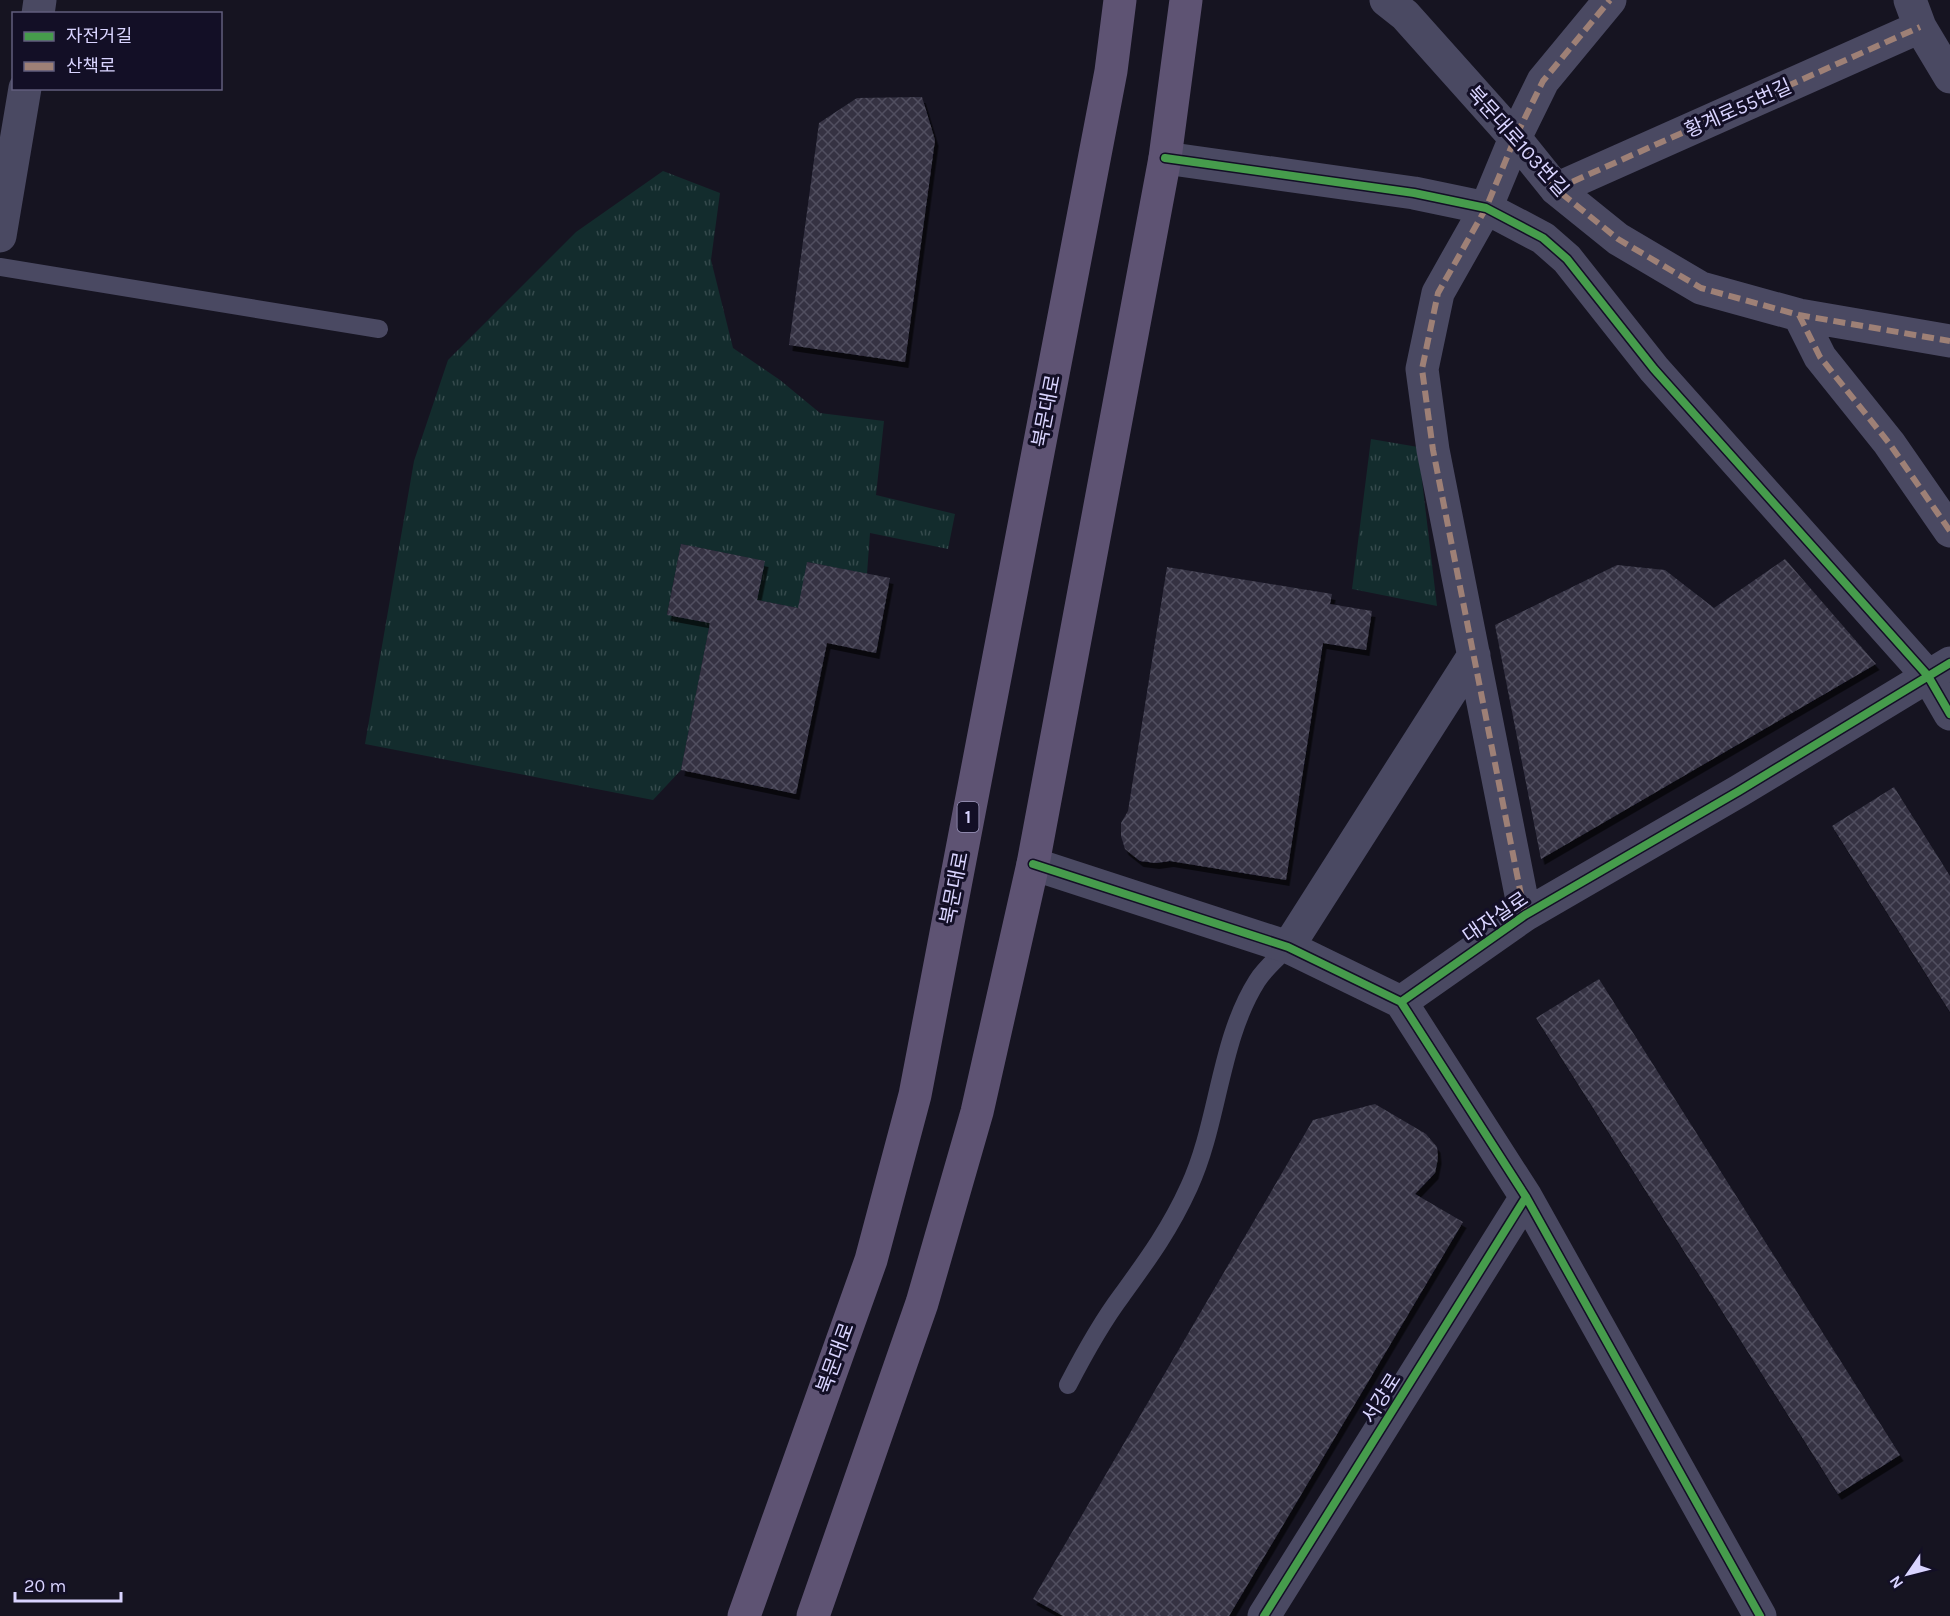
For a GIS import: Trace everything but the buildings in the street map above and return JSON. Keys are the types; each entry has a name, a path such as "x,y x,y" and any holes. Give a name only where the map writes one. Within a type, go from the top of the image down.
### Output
{"main road":[{"name":"북문대로","path":"744,1616 870,1260 915,1095 1111,71 1120,0"},
{"path":"813,1616 928,1280 977,1113 1033,864 1165,158 1186,0"}],"street":[{"name":"북문대로103번길","path":"1386,0 1405,15 1515,138 1556,189 1618,239 1701,288 1798,315 1950,341"},
{"path":"1525,915 1433,450 1422,369 1438,293 1486,208 1515,138 1543,81 1610,0"},
{"name":"황계로55번길","path":"1556,189 1915,13 1950,77"},
{"path":"0,236 25,90"},
{"path":"1165,158 1414,193 1486,208 1543,238 1567,258 1654,369 1939,670 1950,714"},
{"path":"1798,315 1820,357 1889,443 1950,531"},
{"path":"1288,947 1474,655"},
{"name":"대자실로","path":"1401,1002 1525,915 1939,670"},
{"path":"1033,864 1288,947 1401,1002 1526,1197 1760,1616"},
{"name":"서강로","path":"1264,1616 1526,1197"}],"lane":[{"path":"0,267 379,329"},
{"path":"1068,1385 1114,1306 1149,1260 1172,1222 1190,1186 1205,1145 1238,1019 1259,978 1288,947"}],"green space":[{"path":"663,171 720,193 711,260 733,348 780,380 820,413 884,421 876,495 955,514 948,549 870,533 867,574 808,562 798,608 757,600 764,561 681,544 667,614 710,623 681,770 653,800 365,744 414,461 448,360 576,232"},
{"path":"1371,439 1418,447 1437,606 1352,589"}],"marked path":[{"path":"1525,915 1433,450 1422,369 1438,293 1486,208 1515,138 1543,81 1610,0"},
{"path":"1556,189 1920,27"},
{"path":"1515,138 1556,189 1618,239 1701,288 1799,315 1950,341"},
{"path":"1799,315 1820,357 1889,443 1950,531"}],"cycle path":[{"path":"1165,158 1414,193 1486,208 1543,238 1567,259 1654,369 1928,676 1950,714"},
{"path":"1033,864 1288,947 1401,1002 1525,915 1739,791 1950,663"},
{"path":"1401,1002 1526,1197 1760,1616"},
{"path":"1264,1616 1526,1197"}]}
